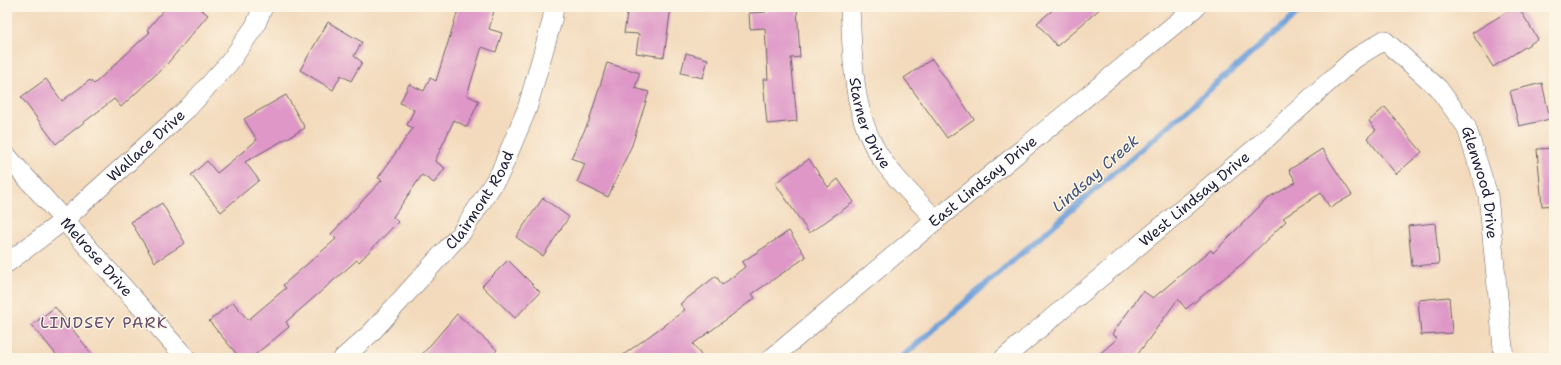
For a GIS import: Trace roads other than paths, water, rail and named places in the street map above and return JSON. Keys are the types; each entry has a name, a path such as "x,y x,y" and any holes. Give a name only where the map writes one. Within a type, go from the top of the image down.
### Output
{"street":[{"name":"Wallace Drive","path":"7,263 63,221 188,108 229,63 255,26 263,7"},
{"name":"Clairmont Road","path":"343,358 371,333 462,232 500,173 527,109 552,21 554,7"},
{"name":"Starner Drive","path":"850,7 853,76 858,105 868,133 886,165 936,220"},
{"name":"East Lindsay Drive","path":"772,358 936,220 1196,7"},
{"name":"West Lindsay Drive","path":"1004,358 1258,146 1354,59 1384,40"},
{"name":"Glenwood Drive","path":"1384,40 1438,88 1466,126 1488,195 1504,358"},
{"name":"Melrose Drive","path":"7,156 186,358"}],"waterway":[{"name":"Lindsay Creek","path":"901,358 1305,7"}],"district":[{"name":"LINDSEY PARK","path":"104,322"}]}
